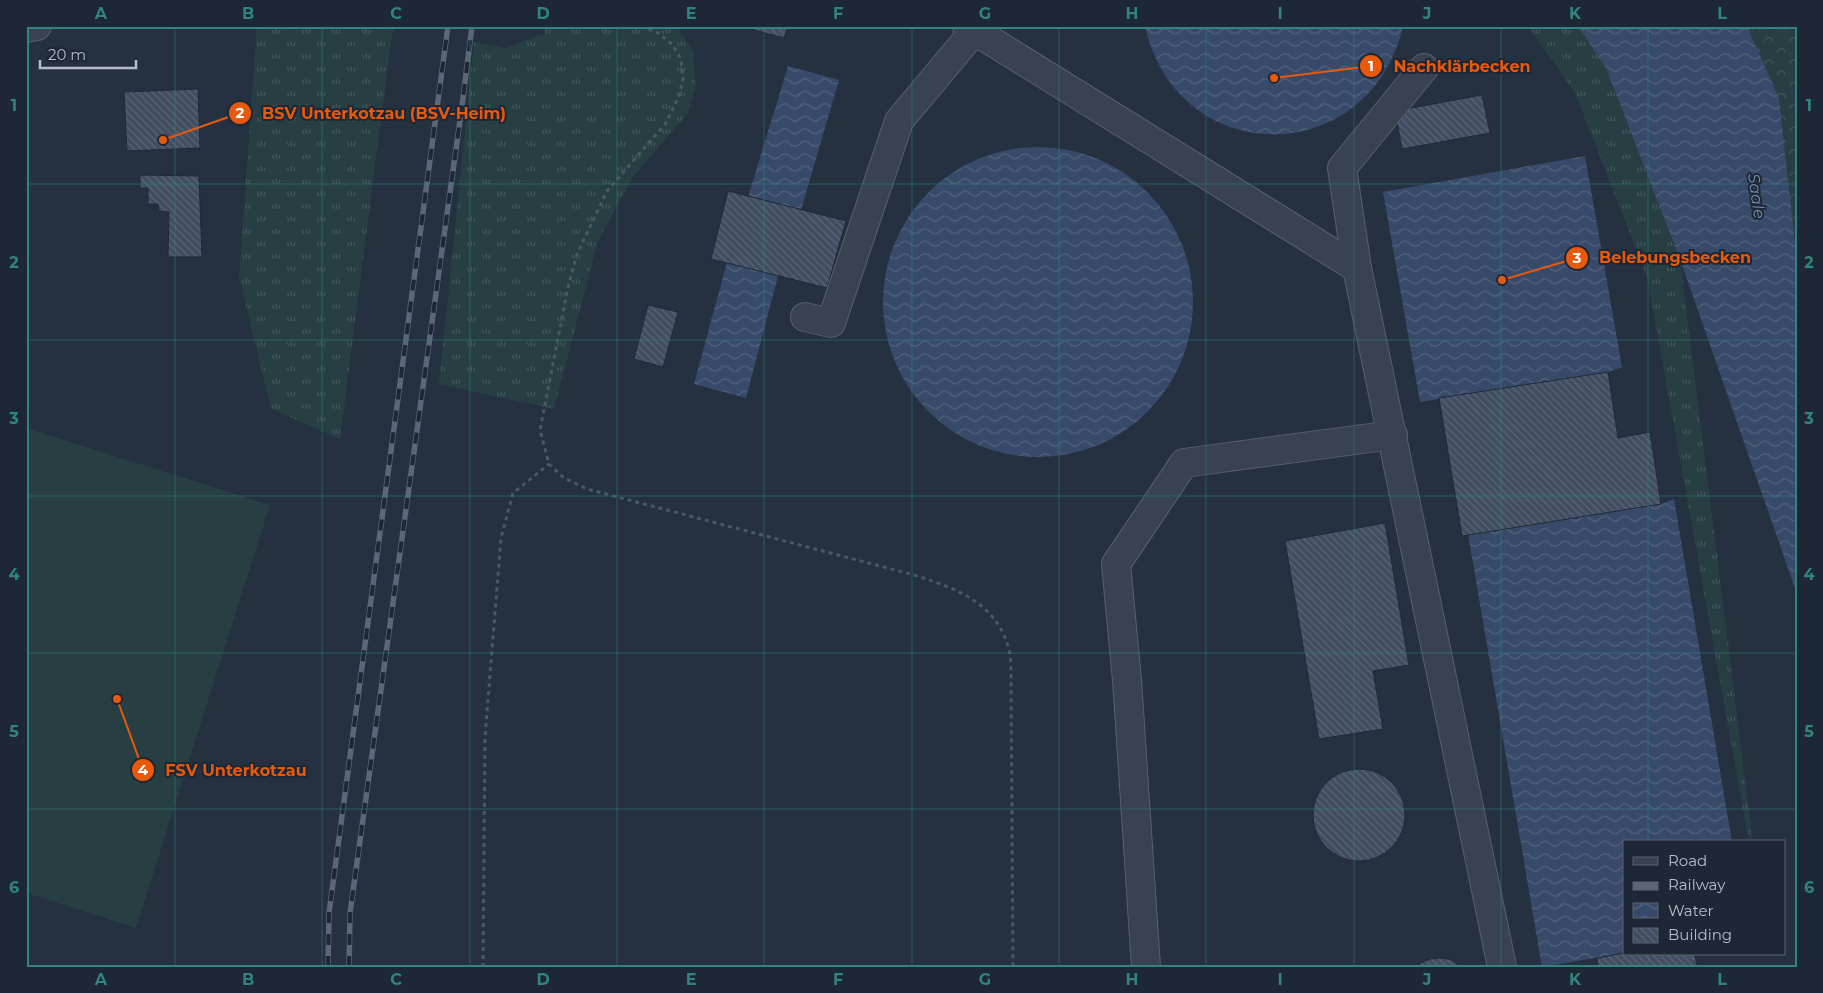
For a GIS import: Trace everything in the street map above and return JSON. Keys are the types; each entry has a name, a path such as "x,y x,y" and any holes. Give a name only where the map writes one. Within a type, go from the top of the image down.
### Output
{"street":[{"path":"26,28 37,26"},
{"path":"804,317 832,323 899,121 971,28 1357,268"},
{"path":"1424,68 1342,168 1357,268 1502,967"},
{"path":"1146,967 1128,690 1116,564 1184,463 1393,436"}],"path":[{"path":"641,26 658,33 672,44 681,59 683,79 680,96 666,124 607,191 577,254 568,287 540,430 549,464 564,478 587,489 951,587 979,603 994,619 1003,633 1009,650 1011,677 1013,967"},
{"path":"483,967 485,737 501,538 513,493 549,464"}],"green space":[{"path":"257,26 393,26 340,439 271,409 239,277"},
{"path":"545,26 676,26 692,48 696,85 688,113 633,177 598,241 554,409 439,384 474,42 506,48 545,34"},
{"path":"1528,26 1578,26 1606,68 1680,259 1753,840 1749,840 1647,277 1575,93"},
{"path":"1747,26 1797,26 1797,260 1779,98"},
{"path":"26,428 270,505 136,928 26,893"}],"water":[{"path":"1145,26 1403,26 1383,74 1353,107 1315,128 1273,134 1232,128 1194,107 1164,73"},
{"name":"Saale","path":"1578,26 1747,26 1779,98 1797,260 1797,594 1680,259 1606,68"},
{"path":"788,66 839,80 801,210 748,197"},
{"path":"1038,147 1083,153 1111,165 1148,192 1175,229 1187,257 1193,302 1187,347 1175,375 1148,412 1111,439 1083,451 1038,457 993,451 965,439 928,412 901,375 889,347 883,302 889,257 901,229 928,192 965,165 993,153"},
{"path":"1585,156 1622,367 1608,372 1420,402 1383,192"},
{"path":"727,262 778,276 746,398 694,384"},
{"path":"1674,499 1732,840 1623,840 1623,953 1542,967 1468,534 1661,504"}],"building":[{"path":"756,26 788,26 784,38 754,30"},
{"path":"198,89 200,148 127,151 124,92"},
{"path":"1482,95 1490,133 1402,149 1395,111"},
{"path":"140,175 199,176 202,257 168,257 169,212 159,211 158,204 148,204 148,188 140,188"},
{"path":"728,191 846,221 827,288 711,259"},
{"path":"648,305 678,312 663,367 634,359"},
{"path":"1608,372 1618,438 1650,432 1661,504 1462,536 1439,398"},
{"path":"1385,523 1409,665 1373,671 1383,729 1319,739 1285,541"},
{"path":"1359,769 1377,772 1392,782 1402,797 1405,815 1402,833 1392,848 1377,858 1359,861 1341,858 1326,848 1316,833 1313,815 1316,797 1326,782 1341,772"},
{"path":"1623,953 1623,956 1695,956 1697,967 1598,967 1597,958"},
{"path":"1430,959 1452,960 1461,967 1417,967"}],"railway":[{"path":"328,967 329,913 448,26"},
{"path":"349,967 350,913 472,26"}],"place":[{"name":"Nachklärbecken","path":"1274,78"},
{"name":"BSV Unterkotzau (BSV-Heim)","path":"163,140"},
{"name":"Belebungsbecken","path":"1502,280"},
{"name":"FSV Unterkotzau","path":"117,699"}]}
